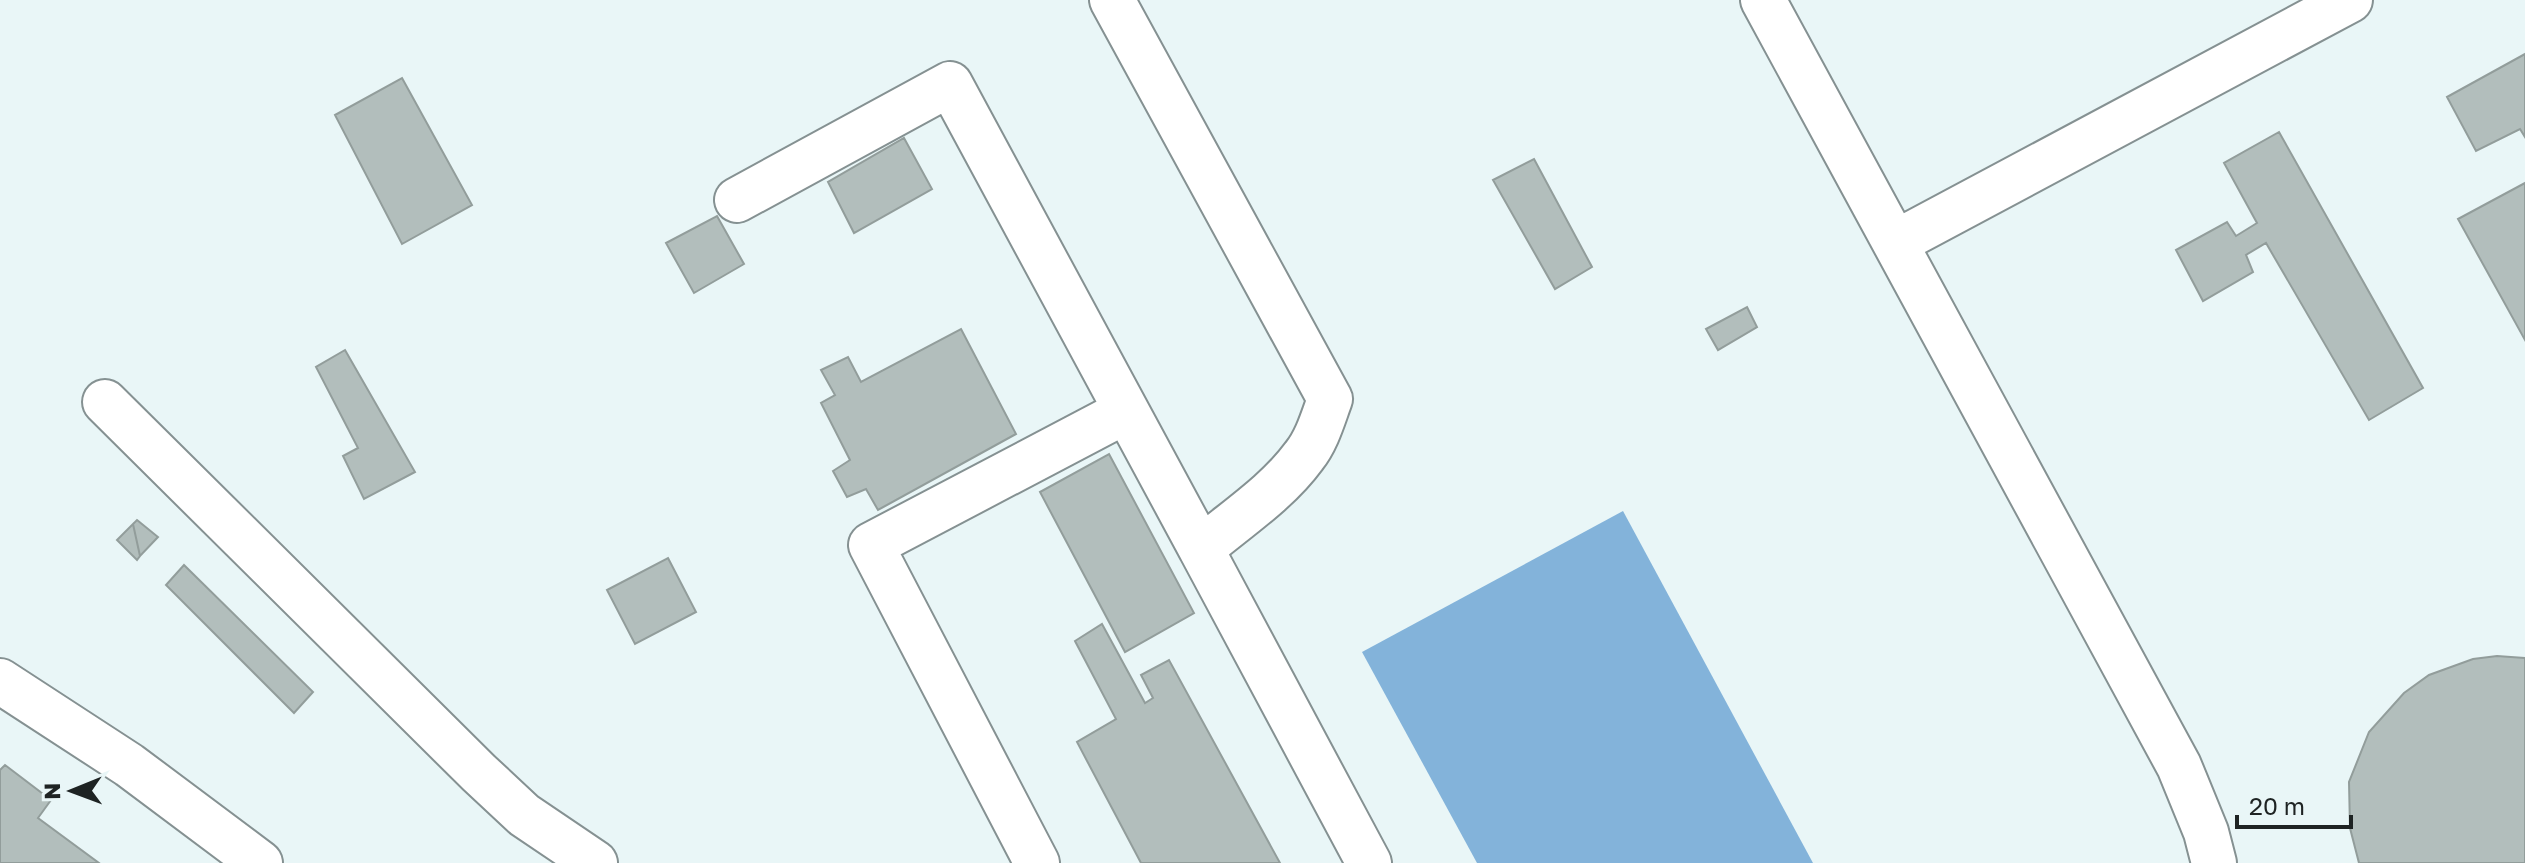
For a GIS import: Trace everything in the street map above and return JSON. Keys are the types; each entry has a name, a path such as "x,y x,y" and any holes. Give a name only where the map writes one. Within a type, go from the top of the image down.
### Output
{"street":[{"path":"1112,0 1330,399 1314,441 1304,456 1279,483 1201,549"},
{"path":"1763,0 2179,766 2206,832 2214,863"},
{"path":"1895,243 2350,0"},
{"path":"737,200 950,84 1369,863"},
{"path":"105,402 479,773 524,815 595,863"},
{"path":"1037,863 871,545 1126,411"},
{"path":"0,681 129,765 260,863"}],"water":[{"path":"1623,511 1813,863 1477,863 1362,652"}],"building":[{"path":"2525,54 2525,137 2520,129 2476,151 2447,97"},
{"path":"402,78 472,205 402,244 335,115"},
{"path":"2279,132 2423,388 2369,420 2266,243 2246,255 2253,272 2203,301 2176,250 2227,222 2236,236 2257,223 2224,163"},
{"path":"904,138 932,189 854,233 828,182"},
{"path":"1534,159 1592,267 1555,289 1493,180"},
{"path":"2525,183 2525,340 2458,219"},
{"path":"717,216 744,264 694,293 666,243"},
{"path":"1747,307 1757,327 1718,350 1706,329"},
{"path":"961,329 1016,434 878,510 866,489 847,497 833,471 850,460 821,403 835,395 821,370 848,357 861,382"},
{"path":"345,350 415,472 364,499 343,456 358,448 316,367"},
{"path":"1109,454 1194,613 1125,652 1040,492"},
{"path":"137,520 158,537 140,556 133,524"},
{"path":"133,524 140,556 137,560 117,540"},
{"path":"668,558 696,612 635,644 607,590"},
{"path":"184,565 313,692 294,713 166,585"},
{"path":"1102,624 1145,703 1153,698 1141,675 1169,660 1280,863 1141,863 1077,742 1116,719 1075,641"},
{"path":"2497,656 2525,658 2525,863 2359,863 2350,828 2349,782 2369,732 2404,693 2429,675 2473,659"},
{"path":"5,765 51,800 38,818 99,863 0,863 0,770"}]}
